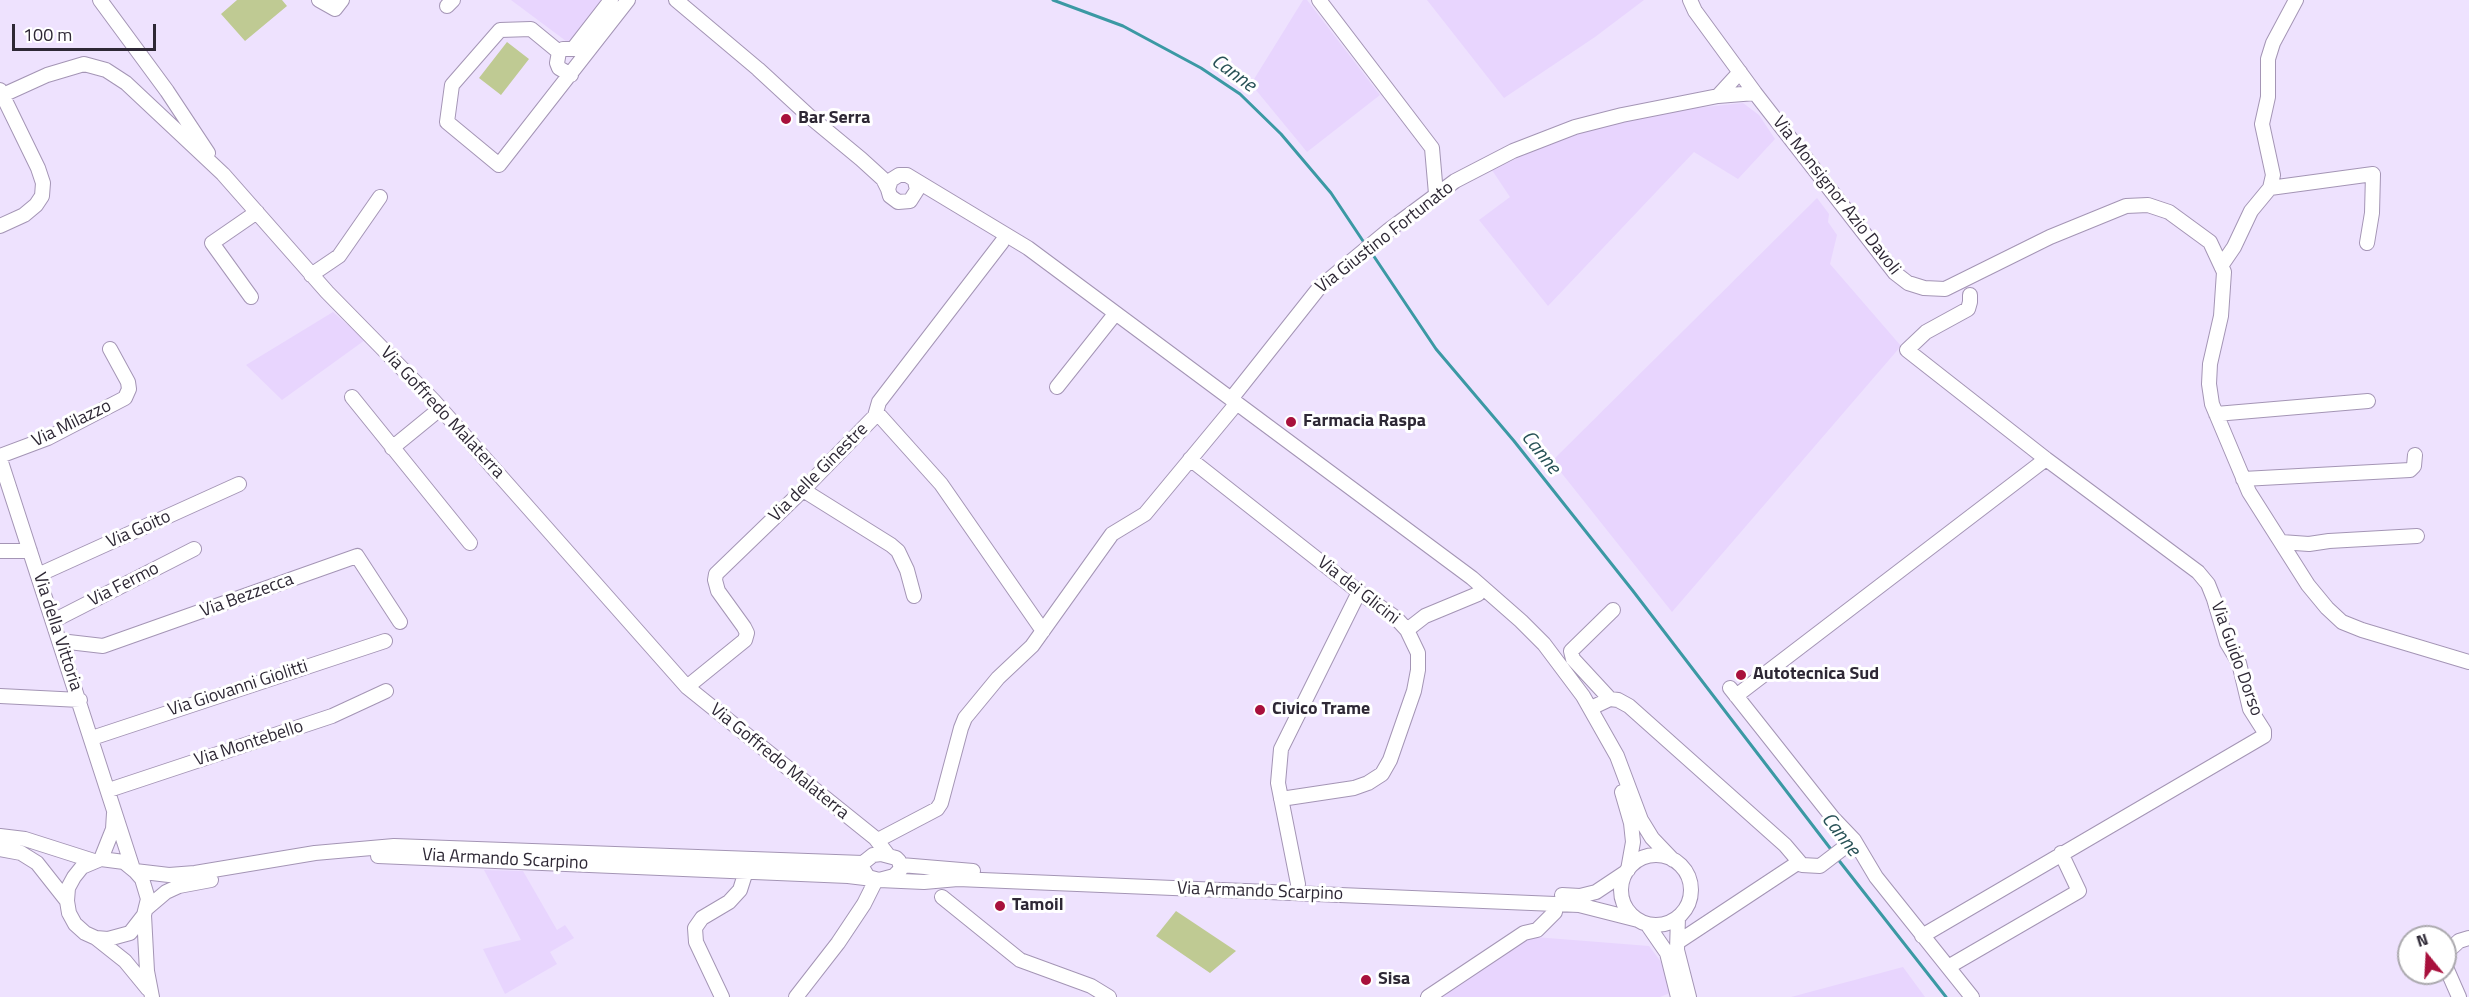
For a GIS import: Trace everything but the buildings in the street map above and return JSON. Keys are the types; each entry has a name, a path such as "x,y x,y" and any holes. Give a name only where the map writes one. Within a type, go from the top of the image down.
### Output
{"street":[{"path":"319,0 335,9 342,0"},
{"path":"571,75 559,68 557,63 559,52 564,49 573,49 611,0"},
{"path":"559,52 531,29 500,30 452,85 447,122 499,165 628,0"},
{"path":"676,0 883,179 890,196 898,202 904,203 913,199 931,201 1024,255 1498,600 1544,644 1591,708 1617,756 1641,820 1652,838 1682,867 1688,876 1691,887 1686,908 1669,922 1643,922"},
{"path":"1319,0 1432,148 1436,194"},
{"name":"Via Monsignor Azio Davoli","path":"1690,0 1695,11 1755,93 1894,273 1916,287 1945,289 1970,295"},
{"path":"2221,266 2234,247 2251,211 2270,188 2273,175 2262,124 2268,97 2268,59 2273,43 2296,0"},
{"path":"105,2 223,174"},
{"name":"Via Goffredo Malaterra","path":"0,226 24,215 36,205 42,196 43,183 38,168 1,93 71,66 84,64 96,67 126,83 223,174 311,275 441,408 687,687 878,840 888,855"},
{"path":"1718,96 1740,72"},
{"name":"Via Giustino Fortunato","path":"878,840 937,808 941,803 965,718 998,678 1032,646 1112,534 1145,514 1191,459 1288,324 1319,288 1341,268 1436,194 1488,164 1548,136 1623,115 1718,96 1755,93"},
{"path":"861,159 909,178 1028,248 1478,594 1538,649 1577,700 1610,759 1631,823 1633,842 1621,893 1630,913 1659,938 1667,953 1680,997"},
{"path":"2270,188 2373,174 2372,213 2367,243"},
{"path":"888,189 891,180 909,178"},
{"path":"909,178 917,190 913,199"},
{"path":"311,275 339,256 380,197"},
{"path":"1945,289 2049,237 2126,206 2148,205 2169,212 2210,242 2224,272 2221,315 2210,364 2209,384 2212,404 2249,492 2308,585 2342,622 2469,662"},
{"path":"251,297 212,243 257,213"},
{"name":"Via delle Ginestre","path":"687,687 743,644 747,633 718,591 716,574 804,490 874,416 879,402 1002,242"},
{"path":"1970,295 1974,275"},
{"name":"Via Guido Dorso","path":"1922,936 2264,736 2264,731 2250,709 2239,663 2227,643 2208,584 2198,572 2046,459 1907,350 1926,332 1968,309 1970,295"},
{"path":"1057,387 1111,319"},
{"name":"Via Milazzo","path":"0,457 48,438 125,398 129,389 128,382 110,349"},
{"path":"352,398 470,543"},
{"path":"2216,414 2368,401"},
{"path":"392,448 441,408"},
{"path":"874,416 880,416 941,484 1043,631"},
{"path":"2243,478 2410,470 2414,466 2415,454"},
{"name":"Via della Vittoria","path":"0,457 134,870"},
{"name":"Via dei Glicini","path":"1191,459 1359,592 1396,618 1407,630 1418,654 1419,670 1413,694 1390,760 1382,774 1354,788 1281,799"},
{"path":"1971,997 1733,692 2046,459"},
{"name":"Via Goito","path":"38,575 239,484"},
{"path":"804,490 891,545 898,552 907,570 914,596"},
{"path":"2281,542 2309,544 2417,536"},
{"name":"Via Fermo","path":"53,621 194,549"},
{"path":"0,551 30,552"},
{"name":"Via Bezzecca","path":"60,641 103,646 357,556 400,622"},
{"path":"1298,884 1278,783 1281,749 1359,592"},
{"path":"1407,630 1425,616 1478,594"},
{"path":"1610,699 1573,659 1571,651 1613,609"},
{"name":"Via Giovanni Giolitti","path":"92,738 385,641"},
{"name":"Via Montebello","path":"109,790 332,716 386,691"},
{"path":"0,696 80,700"},
{"path":"1591,708 1610,699 1618,700 1629,706 1785,845 1802,865 1820,866 1850,844"},
{"name":"Via della Vittoria","path":"98,860 113,829 114,805"},
{"name":"Via Goffredo Malaterra","path":"861,828 870,839 868,859"},
{"path":"0,836 25,840 98,860 124,862 134,870 146,888 147,971 154,996"},
{"name":"Via Armando Scarpino","path":"134,870 169,875 195,873 315,853 394,846 868,859"},
{"path":"0,849 21,853 37,863 67,901"},
{"path":"1948,967 2079,891 2061,853"},
{"name":"Via Armando Scarpino","path":"145,912 166,891 179,886 355,858 394,855 848,876 876,880 924,882 958,879 1579,905 1643,922"},
{"path":"888,855 896,858 900,865 900,869 894,876 876,880 864,873 868,859 888,855"},
{"path":"1627,871 1635,862 1654,855 1673,860"},
{"path":"98,860 82,867 74,877 68,888 69,913 75,924 85,933 96,938 132,968 154,996"},
{"path":"1678,942 1799,862"},
{"name":"Via Armando Scarpino","path":"900,865 971,871 1580,896 1606,887 1627,871"},
{"path":"921,865 939,880 942,897"},
{"path":"722,997 696,942 695,928 702,918 729,902 740,890 746,871"},
{"path":"796,997 838,944 864,904 876,880"},
{"path":"924,882 1020,960 1091,986 1109,997"},
{"path":"1428,997 1524,933 1537,930 1555,912 1556,904"},
{"path":"96,938 108,939 130,933 145,912"},
{"path":"1678,916 1677,950 1680,997"}],"shaded area":[{"path":"511,0 605,0 570,44"},
{"path":"1303,0 1307,0 1380,95 1307,152 1251,84"},
{"path":"1427,0 1644,0 1595,37 1504,98"},
{"path":"1743,103 1759,115 1775,139 1738,179 1694,152 1548,306 1479,220 1510,197 1492,170 1559,139 1623,122 1686,109"},
{"path":"1817,198 1829,214 1828,222 1837,235 1830,264 1901,346 1672,612 1552,461"},
{"path":"333,312 365,340 282,400 246,365"},
{"path":"484,870 523,871 557,930 565,925 574,938 550,952 557,964 505,994 483,949 521,940"},
{"path":"1535,937 1649,946 1661,962 1670,993 1660,997 1438,997 1512,945"},
{"path":"1903,967 1925,997 1791,997"}],"green space":[{"path":"237,0 282,0 287,6 245,41 221,14"},
{"path":"507,42 529,59 501,95 479,78"},
{"path":"1176,911 1236,951 1210,973 1156,936"}],"waterway":[{"name":"Canne","path":"1053,0 1123,26 1201,68 1240,94 1281,134 1331,193 1365,244"},
{"name":"Canne","path":"1371,252 1436,349 1514,441 1633,591 1833,852"},
{"name":"Canne","path":"1837,858 1946,997"}],"place":[{"name":"Bar Serra","path":"786,119"},
{"name":"Farmacia Raspa","path":"1291,422"},
{"name":"Autotecnica Sud","path":"1741,675"},
{"name":"Civico Trame","path":"1260,710"},
{"name":"Tamoil","path":"1000,906"},
{"name":"Sisa","path":"1366,980"}]}
